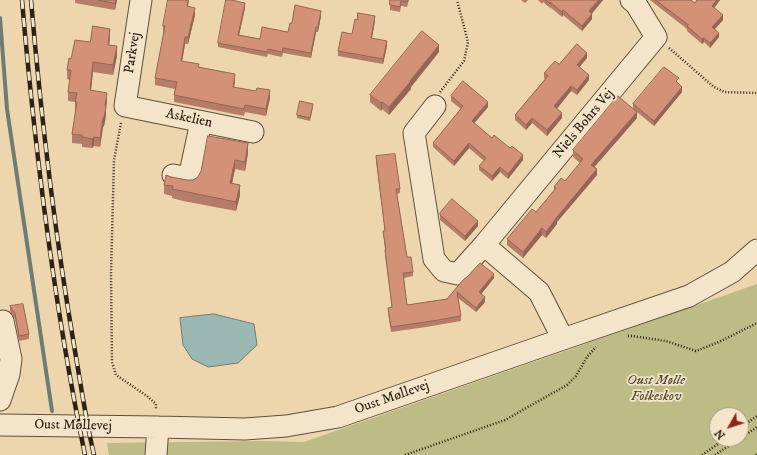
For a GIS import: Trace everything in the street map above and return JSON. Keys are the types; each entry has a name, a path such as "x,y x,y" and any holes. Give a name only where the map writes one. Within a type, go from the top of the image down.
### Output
{"street":[{"name":"Parkvej","path":"125,106 142,0"},
{"path":"630,0 636,4 656,37"},
{"name":"Niels Bohrs Vej","path":"435,106 414,133 434,259 444,271 458,274 484,245 656,37"},
{"name":"Askelien","path":"125,106 253,132"},
{"path":"173,175 189,178 201,122"},
{"path":"484,245 539,292 562,339"},
{"name":"Oust Møllevej","path":"0,425 245,429 286,426 338,417 689,296 732,272 757,250"},
{"path":"0,400 9,374 11,358 3,321"},
{"path":"156,455 158,427"}],"path":[{"path":"435,106 436,97 464,61 468,42 457,0"},
{"path":"656,37 714,87 724,92 757,93"},
{"path":"125,106 114,160 112,362 116,374 156,404 158,427"},
{"path":"622,337 632,336 666,341 696,351 719,342 757,323"},
{"path":"405,455 504,420 567,385 576,376 587,357 599,343"},
{"path":"702,455 714,447"},
{"path":"715,455 727,447"}],"green space":[{"name":"Oust Mølle Folkeskov","path":"757,284 757,455 109,455 107,443 262,441 304,442"}],"water":[{"path":"214,314 254,324 257,345 238,363 208,367 192,359 183,345 180,318"}],"building":[{"path":"99,0 115,0 115,3"},
{"path":"168,0 188,0 187,6 195,8 188,37 185,37 181,61 199,64 198,67 235,74 233,87 256,91 257,88 270,90 266,109 245,105 244,109 174,95 177,82 155,78 165,26 163,26"},
{"path":"226,0 245,3 238,35 260,39 262,27 288,32 290,23 292,23 295,5 321,11 311,53 283,48 282,52 268,49 267,52 218,43"},
{"path":"390,0 408,0 407,2 401,1 400,7 390,5"},
{"path":"546,0 599,0 589,11 592,14 582,26 563,10 562,12"},
{"path":"656,0 691,0 695,3 697,0 717,0 712,6 723,15 712,27 719,33 710,43 704,38 702,39 687,26 688,25"},
{"path":"358,13 375,16 371,38 387,41 383,59 338,51 342,32 352,34 355,19 357,20"},
{"path":"93,26 110,29 108,45 117,46 113,65 93,62 90,90 107,93 100,138 94,137 92,139 82,137 82,135 72,134 77,93 68,92 71,70 67,70 75,40 90,42"},
{"path":"422,31 439,45 389,107 382,102 381,103 370,95"},
{"path":"577,44 587,53 577,65 589,75 577,90 571,86 554,106 562,113 547,130 532,118 526,125 515,115 548,76 544,73 555,61 559,64"},
{"path":"664,67 679,78 676,81 682,87 654,121 633,104"},
{"path":"463,81 488,102 472,121 492,138 494,135 510,148 512,146 523,155 508,174 500,167 492,176 479,166 486,158 469,143 454,161 433,143 463,106 451,96"},
{"path":"618,96 637,112 591,165 597,169 546,232 542,228 523,252 507,239 532,209 536,212 556,188 554,187 561,178 565,181 583,159 573,150"},
{"path":"300,101 313,104 310,118 297,115"},
{"path":"208,136 248,143 245,162 235,160 230,183 240,185 236,202 172,189 173,186 164,185 166,175 187,180 193,180 198,177 201,171"},
{"path":"395,154 400,189 396,189 407,257 411,257 413,272 403,273 407,305 447,299 480,263 494,274 479,292 485,297 476,308 457,292 461,316 391,327 388,308 392,307 376,156"},
{"path":"452,199 478,221 465,236 440,215"},
{"path":"23,304 29,334 19,336 15,313 10,306"}],"waterway":[{"path":"0,18 7,109 52,411"}],"railway":[{"path":"22,0 39,171 64,342 85,455"},
{"path":"31,0 39,88 55,220 75,351 94,455"}]}
